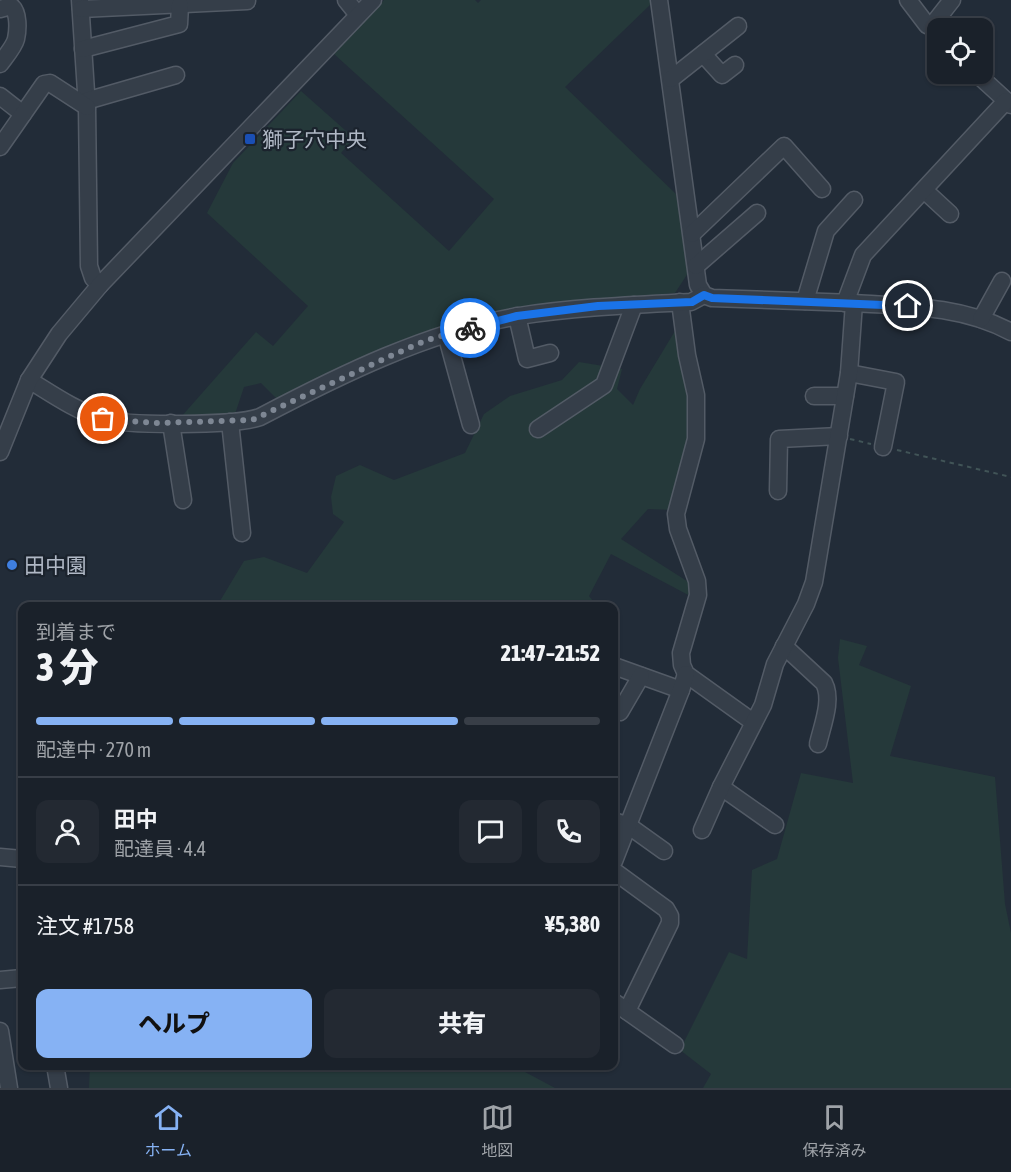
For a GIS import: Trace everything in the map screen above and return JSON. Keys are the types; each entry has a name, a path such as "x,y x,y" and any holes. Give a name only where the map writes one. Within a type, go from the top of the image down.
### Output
{"street":[{"path":"346,0 358,15"},
{"path":"0,452 29,380 59,334 100,285 373,0"},
{"path":"660,0 698,285 704,295 712,298 933,308 981,319 1011,332"},
{"path":"908,0 927,25"},
{"path":"937,18 952,0"},
{"path":"100,285 93,278 89,266 86,104 81,5 247,1"},
{"path":"83,49 179,24 180,4"},
{"path":"0,9 11,6 15,9 16,38 0,64"},
{"path":"671,79 738,26"},
{"path":"704,54 722,75 735,65"},
{"path":"0,147 44,84 47,83 86,104 176,75"},
{"path":"702,830 763,705 775,664 806,604 814,582 849,373 849,303 863,255 1008,103 988,84"},
{"path":"0,96 23,114"},
{"path":"692,234 784,146 822,189"},
{"path":"924,189 950,214"},
{"path":"805,301 826,231 854,200"},
{"path":"696,266 758,213"},
{"path":"981,319 1002,281"},
{"path":"29,380 71,405 103,419 171,423 252,420 361,368 446,334 517,316 598,306 692,302 704,295"},
{"path":"618,839 621,823 684,682 681,653 698,596 697,581 678,529 676,514 696,439 696,395 687,355 680,302"},
{"path":"538,429 604,384 634,304"},
{"path":"517,316 527,359 550,353"},
{"path":"446,334 471,425"},
{"path":"849,373 896,382 883,447"},
{"path":"814,396 845,396"},
{"path":"230,422 242,533"},
{"path":"171,423 183,500"},
{"path":"778,491 779,439 839,436"},
{"path":"784,646 824,683 828,690 818,744"},
{"path":"618,667 641,676 684,682 753,722"},
{"path":"618,711 620,712 641,676"},
{"path":"721,787 775,825"},
{"path":"621,823 664,851"},
{"path":"0,857 18,859"},
{"path":"618,874 666,909 670,916 670,924 620,1007 675,1045"},
{"path":"0,980 18,978"},
{"path":"0,1031 9,1088"},
{"path":"56,1070 59,1088"}],"path":[{"path":"839,436 1011,477"}],"green space":[{"path":"384,0 475,0 478,3 481,0 651,0 651,4 565,87 676,194 690,270 675,293 513,309 280,402 261,383 244,387 234,417 181,417 256,332 273,346 308,306 207,213 233,163 301,91 354,138 341,153 449,251 494,199 334,54"},
{"path":"675,331 693,395 694,438 675,510 648,509 621,539 690,583 692,597 611,554 589,596 594,602 219,602 244,561 264,557 307,573 344,522 333,514 331,497 336,476 360,465 394,480 465,453 484,414 510,396 562,380 579,362 622,369 617,389 633,405 640,389"},
{"path":"840,639 867,646 859,665 911,686 890,756 995,777 1005,904 1011,933 1011,1088 703,1088 711,1074 680,1050 729,952 747,959 752,870 777,859 801,773 853,783 838,658"},
{"path":"90,1070 521,1070 555,1088 89,1088"}],"way so far":[{"path":"103,419 157,423 252,420 361,368 427,340 470,328"}],"place":[{"name":"獅子穴中央","path":"250,139"},
{"name":"田中園","path":"12,565"}],"route":[{"path":"470,328 517,316 598,306 692,302 704,295 712,298 908,306"}]}
